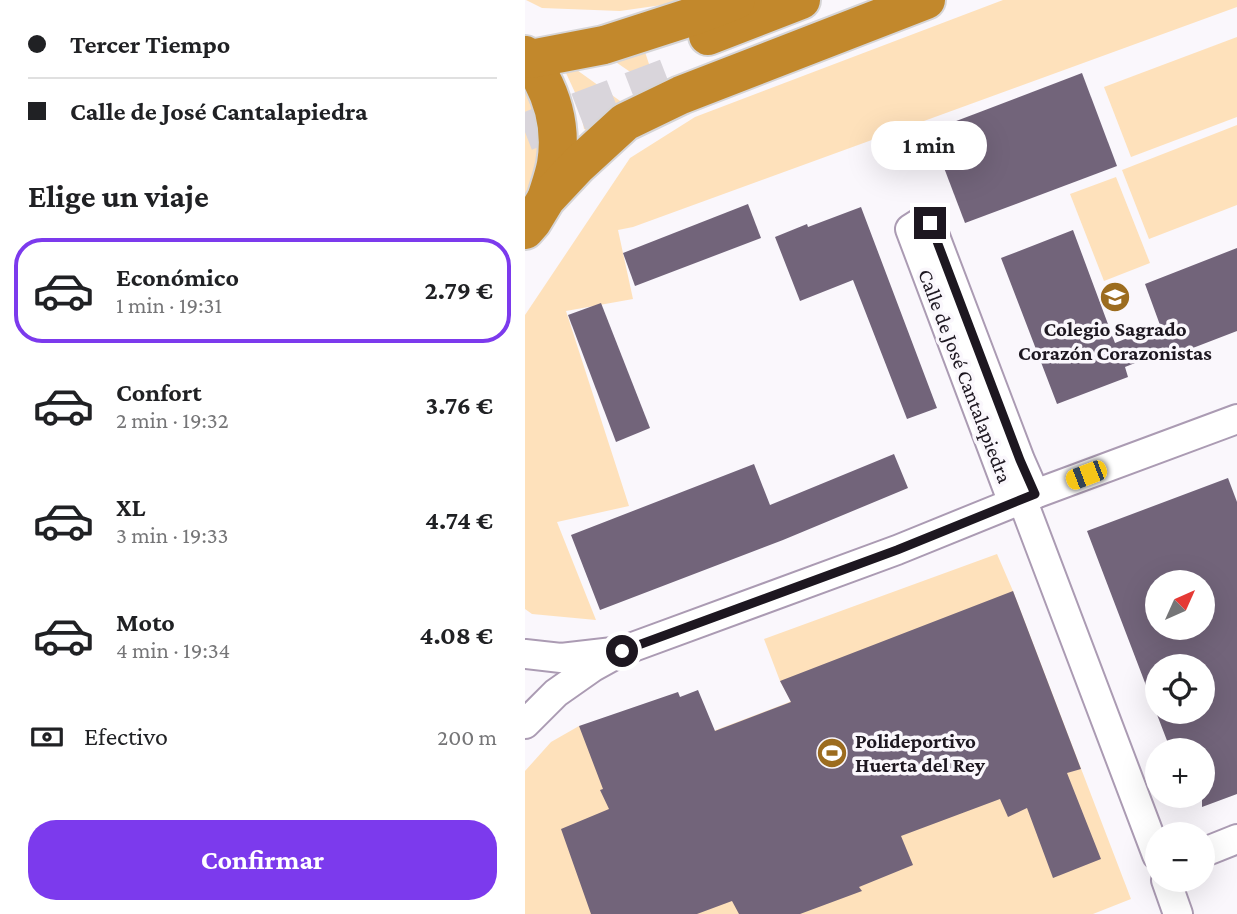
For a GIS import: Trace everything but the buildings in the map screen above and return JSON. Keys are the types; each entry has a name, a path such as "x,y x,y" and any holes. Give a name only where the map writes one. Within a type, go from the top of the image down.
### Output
{"highway":[{"path":"546,198 556,164 558,139 554,106 528,57 604,45 736,0"},
{"path":"801,0 671,63 869,0"},
{"path":"525,230 546,198 625,122 681,95 926,0"}],"street":[{"name":"Calle de José Cantalapiedra","path":"1024,499 1020,460 930,223 921,222 910,229 1024,499 1145,823"},
{"path":"525,724 556,693 622,651 897,550 1237,419"},
{"path":"525,654 561,658 622,651"},
{"path":"1215,848 1237,839"},
{"path":"1170,892 1178,914"}],"shaded area":[{"path":"526,0 697,0 620,11 542,8"},
{"path":"1003,0 1237,0 1237,7 633,227 618,230 633,299 566,311 629,506 557,522 596,620 532,614 525,609 525,315 630,158 695,117"},
{"path":"1237,37 1237,117 1131,157 1104,87"},
{"path":"642,43 658,91 607,56"},
{"path":"574,68 630,108 590,132 584,129 578,99 566,73"},
{"path":"525,88 531,97 543,137 535,178 525,196"},
{"path":"1237,125 1237,205 1149,239 1122,170"},
{"path":"1116,177 1150,263 1104,281 1070,194"},
{"name":"Polideportivo Huerta del Rey","path":"997,554 1131,899 1093,914 525,914 525,771 551,742 579,726 695,738 787,703 791,701 764,639"}],"tunnel":[{"path":"525,132 673,75"}],"place":[{"name":"Colegio Sagrado Corazón Corazonistas","path":"1115,297"},
{"name":"Polideportivo Huerta del Rey","path":"832,753"}],"route":[{"path":"622,651 897,550 1035,494 930,223"}]}
